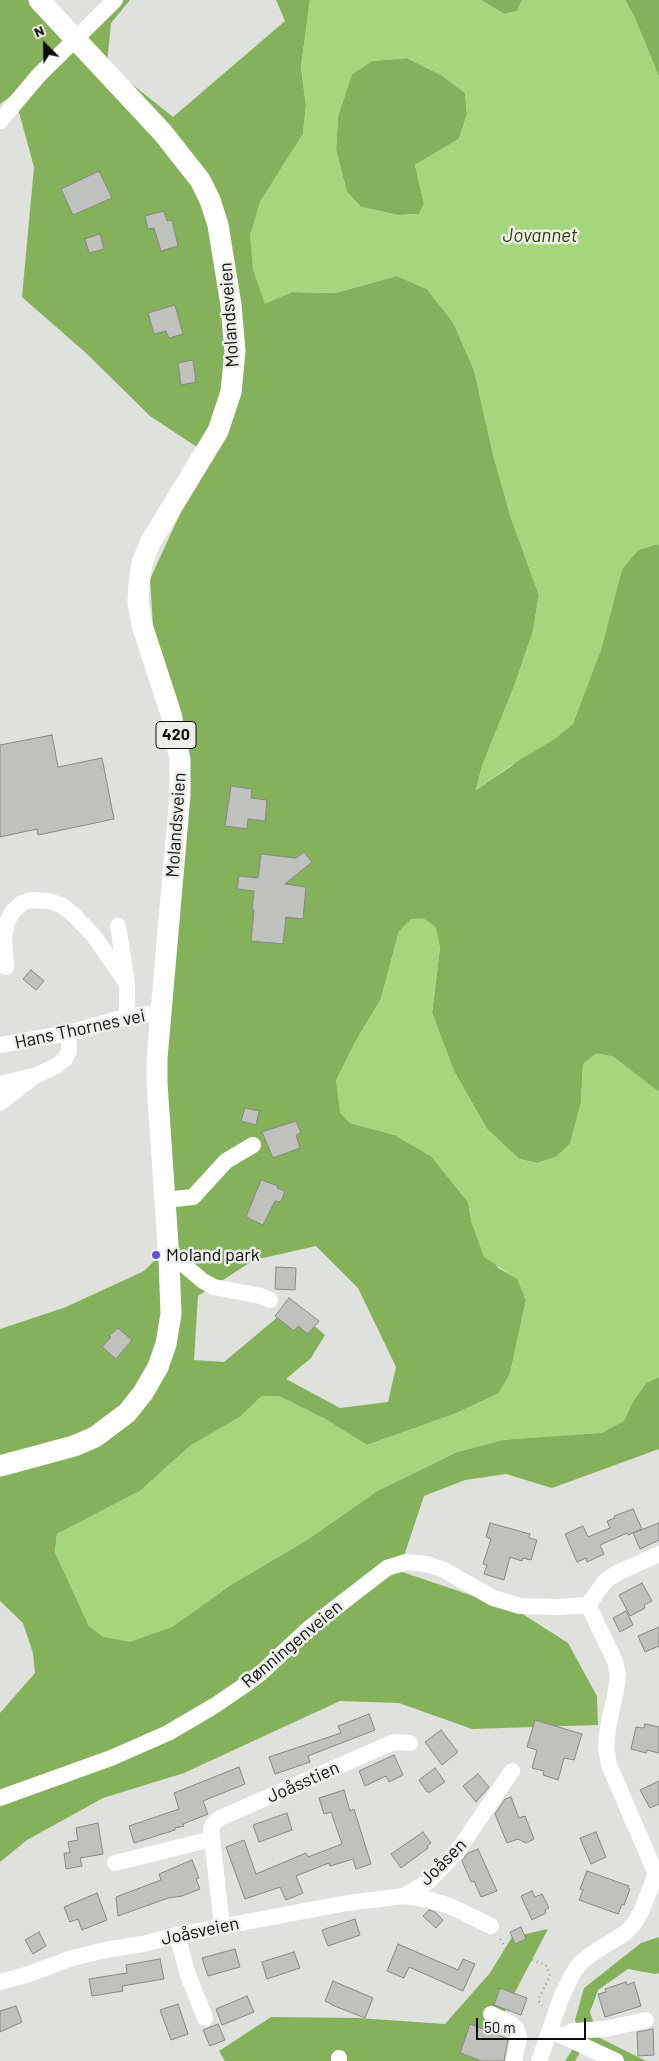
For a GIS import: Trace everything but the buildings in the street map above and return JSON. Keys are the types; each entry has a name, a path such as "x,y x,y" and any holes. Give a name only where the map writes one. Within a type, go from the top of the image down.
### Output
{"main road":[{"name":"Molandsveien","path":"0,1466 74,1446 95,1437 127,1413 144,1393 158,1367 166,1344 171,1314 170,1259 157,1084 161,1013 180,795 180,760 171,714 142,624 138,584 142,562 150,543 209,447 226,412 232,392 234,370 232,305 218,225 210,200 200,180 162,133 39,0"}],"street":[{"path":"0,121 39,75 74,38 115,0"},
{"path":"6,967 4,937 7,922 13,911 22,903 31,900 49,901 61,905 72,913 94,936 127,984"},
{"path":"118,926 127,984 128,1016"},
{"name":"Hans Thornes vei","path":"0,1045 69,1033 128,1016 161,1013"},
{"path":"0,1084 37,1075 56,1066 65,1059 69,1051 69,1033"},
{"path":"0,1104 37,1075"},
{"path":"165,1200 193,1197 226,1161 253,1145"},
{"path":"170,1259 177,1259 203,1281 214,1287 261,1296 270,1300"},
{"path":"539,2061 556,2030 561,1998 576,1969 592,1953 625,1933 634,1924 642,1912 658,1874 609,1765 606,1748 608,1727 618,1674 614,1661 588,1605 606,1580 659,1554"},
{"name":"Rønningenveien","path":"0,1798 112,1758 168,1733 214,1706 262,1672 308,1629 368,1581 387,1568 397,1564 427,1564 444,1570 494,1598 520,1606 559,1607 588,1605"},
{"name":"Joåsstien","path":"222,1926 211,1829 213,1824 220,1818 394,1742 410,1743"},
{"name":"Joåsen","path":"404,1896 428,1882 456,1853 512,1771"},
{"path":"115,1863 212,1839"},
{"name":"Joåsen","path":"404,1896 430,1900 450,1906 491,1926"},
{"name":"Joåsveien","path":"0,1982 70,1959 105,1950 143,1944 177,1934 347,1903 404,1896"},
{"path":"177,1934 188,1975 205,2018"},
{"path":"491,2014 510,2023 517,2030 519,2037 514,2061"},
{"path":"556,2030 606,2029 646,2020"},
{"path":"556,2030 616,2061"}],"path":[{"path":"491,1926 508,1952 546,1965 550,1976 538,2000 556,2030"}],"shaded area":[{"path":"0,0 32,0 77,38 123,0 130,0 111,23 107,64 173,117 285,21 276,0 310,0 301,67 306,106 303,134 260,202 265,303 292,292 335,293 397,276 427,289 453,322 474,370 493,454 511,518 539,595 533,631 515,684 482,766 476,790 513,765 600,653 622,569 638,550 657,544 659,546 659,1092 612,1056 583,1064 581,1103 570,1144 556,1157 537,1163 519,1159 487,1129 454,1071 432,1013 440,947 399,931 381,999 354,1044 336,1081 350,1123 395,1135 431,1156 468,1202 472,1224 498,1268 518,1279 526,1300 510,1374 499,1393 457,1413 367,1445 325,1419 279,1396 262,1396 240,1417 190,1446 140,1491 57,1534 55,1552 89,1626 104,1637 172,1627 232,1584 307,1540 377,1491 457,1452 502,1440 544,1436 634,1400 646,1383 659,1377 659,1449 552,1488 506,1474 465,1480 424,1496 399,1571 518,1611 568,1643 597,1696 598,1725 472,1729 399,1703 340,1701 184,1773 103,1798 27,1840 0,1862 0,1713 35,1673 33,1653 23,1623 0,1601 0,1329 66,1307 144,1271 164,1251 166,1077 180,811 155,658 150,579 186,501 200,449 150,416 87,354 22,297 34,167 14,94 0,104","holes":["316,1246 358,1288 396,1367 388,1402 340,1408 286,1379 311,1358 325,1335 291,1306 224,1362 194,1360 198,1296 254,1260"]},
{"path":"481,0 522,0 517,11 504,14"},
{"path":"625,0 659,0 659,77 634,16"},
{"path":"407,58 441,75 465,93 467,114 459,139 415,165 424,204 419,214 398,215 361,207 347,192 336,150 338,116 352,74 372,61"},
{"path":"548,1929 479,2061 225,2061 219,2051 271,2017 358,2018 445,2024 490,1973 512,1937"},
{"path":"659,1937 659,1973 655,1974 628,1969 598,1990 590,2012 598,2037 646,2061 612,2061 580,2052 575,2061 565,2061 581,2036 575,2020 584,1988 641,1943"}],"water":[{"name":"Jovannet","path":"310,0 481,0 504,14 517,11 522,0 625,0 634,16 659,77 659,546 656,544 638,550 622,569 600,653 573,724 555,739 513,764 476,790 482,766 515,684 533,631 539,595 511,518 493,454 474,370 453,322 427,289 397,276 335,293 292,292 265,304 253,270 250,235 260,202 303,134 306,106 301,67","holes":["407,58 441,75 465,93 467,114 459,139 415,165 424,204 419,214 398,215 361,207 347,192 336,150 338,116 352,74 372,61"]},
{"path":"423,918 436,927 440,947 432,1013 454,1071 487,1129 519,1159 537,1163 556,1157 570,1144 581,1103 583,1064 596,1053 612,1056 659,1092 659,1377 646,1383 634,1400 624,1421 602,1433 502,1440 457,1452 377,1491 307,1540 232,1584 172,1627 130,1642 104,1637 89,1626 55,1552 57,1534 140,1491 190,1446 240,1417 262,1396 279,1396 325,1419 367,1445 457,1413 499,1393 510,1374 526,1300 517,1279 484,1257 472,1224 468,1202 431,1156 395,1135 350,1123 340,1113 336,1081 354,1044 381,999 399,931 411,919"}],"place":[{"name":"Moland park","path":"156,1255"}]}
